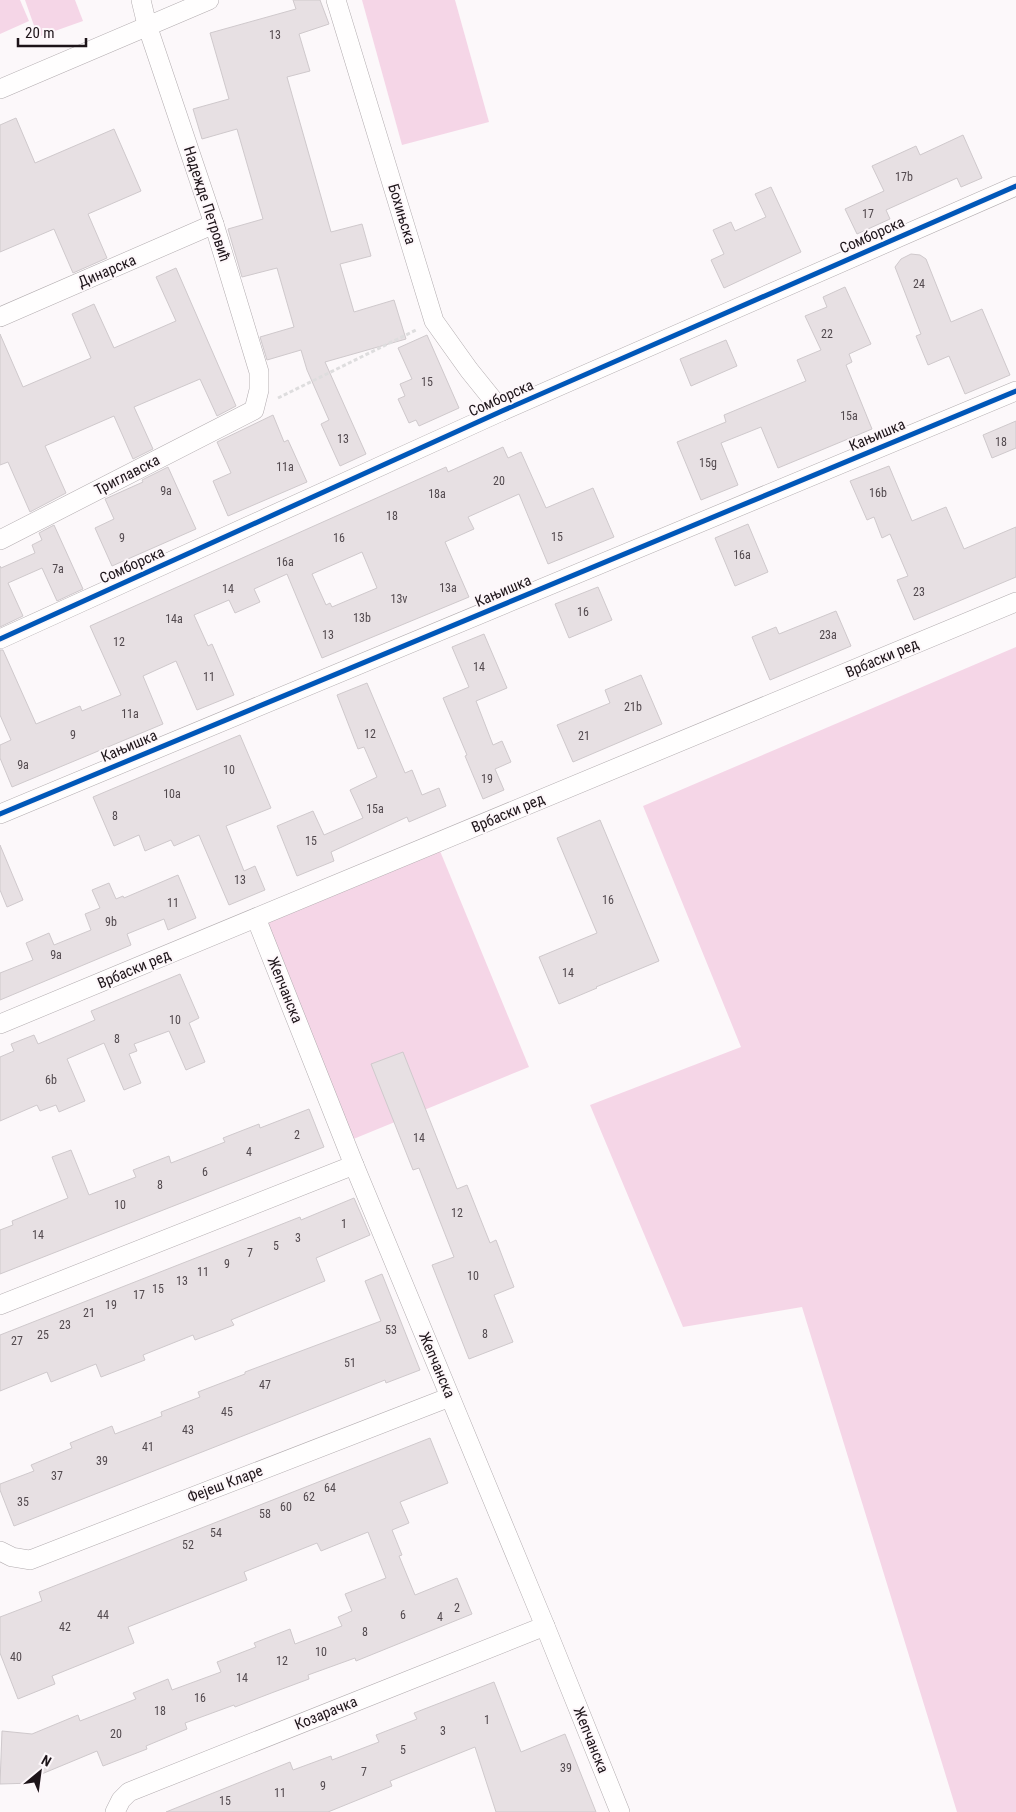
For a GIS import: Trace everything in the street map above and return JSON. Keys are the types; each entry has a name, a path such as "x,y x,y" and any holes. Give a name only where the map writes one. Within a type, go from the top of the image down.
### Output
{"street":[{"name":"Надежде Петровић","path":"140,0 214,224 259,372 259,390 254,410"},
{"path":"0,89 209,0"},
{"name":"Бохињска","path":"336,0 434,321 468,370 502,410"},
{"name":"Сомборска","path":"0,639 502,410 1016,186"},
{"name":"Динарска","path":"0,317 214,224"},
{"name":"Кањишка","path":"0,814 1016,391"},
{"name":"Триглавска","path":"0,540 254,410"},
{"name":"Врбаски ред","path":"0,1024 1016,602"},
{"name":"Жепчанска","path":"256,918 354,1166 620,1812"},
{"path":"0,1305 354,1166"},
{"name":"Фејеш Кларе","path":"0,1552 12,1558 30,1560 450,1397"},
{"name":"Козарачка","path":"115,1812 129,1792 545,1626"}],"path":[{"path":"254,410 434,321"}],"shaded area":[{"path":"0,0 20,0 29,21 0,34"},
{"path":"25,0 75,0 83,21 38,37"},
{"path":"362,0 455,0 489,122 402,145"},
{"path":"1016,647 1016,1812 957,1812 802,1307 683,1327 590,1105 741,1047 643,806"},
{"path":"440,851 529,1067 351,1140 262,924"}],"building":[{"path":"293,0 320,0 329,24 299,34 310,71 287,77 331,232 362,224 371,256 340,264 354,312 394,300 406,339 325,362 366,454 340,466 321,424 329,420 307,370 301,350 267,360 260,337 294,327 277,268 242,277 228,229 263,219 237,129 202,139 193,109 229,99 210,33 296,9"},
{"path":"16,118 35,163 114,129 141,191 88,214 107,258 73,273 54,229 0,252 0,125"},
{"path":"963,135 982,178 961,187 957,178 886,210 890,219 857,234 845,209 884,191 872,166 916,146 920,155"},
{"path":"771,187 801,252 724,288 711,260 724,254 713,230 731,222 735,231 766,217 755,194"},
{"path":"911,254 920,255 926,259 951,322 982,309 1010,375 965,394 949,356 928,365 916,336 921,334 895,267 901,259"},
{"path":"176,268 236,406 217,416 200,379 134,407 153,449 133,459 114,416 45,446 66,493 30,512 8,462 0,465 0,334 23,387 91,358 72,314 94,304 114,348 176,321 156,277"},
{"path":"845,287 871,344 849,354 852,362 846,365 872,429 778,468 761,427 721,443 738,485 701,500 677,442 726,422 724,415 806,381 797,360 821,350 805,316 827,307 823,297"},
{"path":"427,335 459,408 419,426 416,420 409,423 398,399 405,396 400,384 412,379 398,348"},
{"path":"726,340 737,366 691,386 680,359"},
{"path":"273,415 284,442 288,440 307,482 228,516 213,481 231,473 217,442"},
{"path":"1016,421 1016,448 992,458 983,435"},
{"path":"503,447 508,458 521,452 546,508 593,488 614,537 548,564 519,494 468,517 474,529 445,542 469,597 322,658 287,574 254,589 260,602 235,613 229,600 194,615 208,646 212,644 234,695 197,710 176,661 143,676 163,724 12,787 0,758 0,745 11,740 0,715 0,650 3,650 36,724 80,706 82,711 121,695 90,626 446,467 448,472","holes":["362,552 377,588 332,607 330,603 326,605 312,574"]},
{"path":"889,466 912,521 946,507 964,549 1016,527 1016,577 914,620 897,580 908,576 890,534 882,538 874,517 867,520 850,481"},
{"path":"168,467 196,529 112,566 95,528 114,519 105,499 143,482 142,480"},
{"path":"748,524 768,572 735,586 715,538"},
{"path":"54,525 83,589 57,601 42,568 8,583 23,616 0,627 0,566 1,568 35,553 32,545 42,540 39,533"},
{"path":"598,587 612,620 569,638 555,604"},
{"path":"836,611 851,646 770,680 752,637 776,627 779,634"},
{"path":"484,634 507,688 476,701 493,745 502,741 511,762 495,769 504,790 483,799 443,698 469,687 452,647"},
{"path":"641,675 662,724 573,762 557,725 610,703 605,690"},
{"path":"367,683 405,773 412,770 422,795 439,788 446,806 409,822 407,817 331,852 334,861 297,876 277,826 313,811 324,835 363,818 350,790 377,777 364,747 358,749 337,695"},
{"path":"240,735 271,808 226,826 244,871 255,866 265,890 229,905 199,835 174,846 171,840 145,851 139,835 114,846 93,797"},
{"path":"600,820 659,961 559,1004 539,957 597,933 557,838"},
{"path":"0,845 23,900 7,907 0,890"},
{"path":"178,875 196,918 168,930 164,919 127,934 131,945 0,1000 0,973 33,960 26,943 49,933 54,945 91,930 85,914 100,908 92,890 109,883 116,899 123,896 124,898"},
{"path":"180,974 199,1018 189,1023 205,1062 186,1070 169,1031 134,1044 137,1051 129,1054 141,1083 124,1090 104,1043 67,1059 85,1101 59,1112 56,1105 40,1111 37,1105 0,1121 0,1057 14,1051 11,1044 34,1035 38,1044 95,1020 91,1011"},
{"path":"403,1052 457,1189 467,1185 490,1243 496,1240 514,1287 494,1295 513,1342 469,1359 432,1265 454,1257 419,1168 413,1170 371,1064"},
{"path":"309,1109 324,1147 0,1274 0,1230 13,1225 12,1221 68,1198 52,1157 71,1150 89,1195 136,1177 133,1170 169,1156 171,1163 225,1142 223,1138 259,1124 260,1128"},
{"path":"354,1198 370,1235 316,1258 325,1281 231,1320 234,1325 195,1340 193,1335 143,1355 145,1360 101,1377 96,1364 51,1382 47,1372 0,1391 0,1335 300,1217 301,1220"},
{"path":"382,1274 420,1370 386,1383 385,1380 14,1526 0,1490 0,1484 34,1471 31,1465 72,1448 70,1443 112,1426 115,1434 162,1416 161,1412 200,1397 198,1392 245,1374 245,1372 381,1321 365,1281"},
{"path":"430,1438 448,1483 400,1502 409,1523 392,1530 402,1555 399,1556 415,1595 457,1578 472,1614 356,1661 355,1658 308,1675 309,1679 235,1707 234,1705 185,1723 187,1729 146,1746 147,1749 103,1766 97,1751 32,1778 34,1783 0,1784 2,1731 32,1734 78,1715 80,1721 136,1699 133,1693 168,1679 172,1690 221,1672 217,1662 256,1647 254,1643 290,1629 295,1644 342,1626 338,1617 352,1611 345,1594 386,1578 368,1532 321,1551 317,1543 244,1572 247,1580 128,1627 134,1643 52,1676 55,1684 18,1699 0,1653 0,1617 42,1601 39,1592"},
{"path":"494,1682 521,1752 565,1734 596,1812 496,1812 475,1747 390,1781 392,1786 328,1812 166,1812 290,1762 293,1770 331,1756 332,1760 379,1742 376,1735 417,1719 414,1713"}],"cycle path":[{"path":"0,639 502,411 1016,186"},
{"path":"0,814 1016,391"}]}
